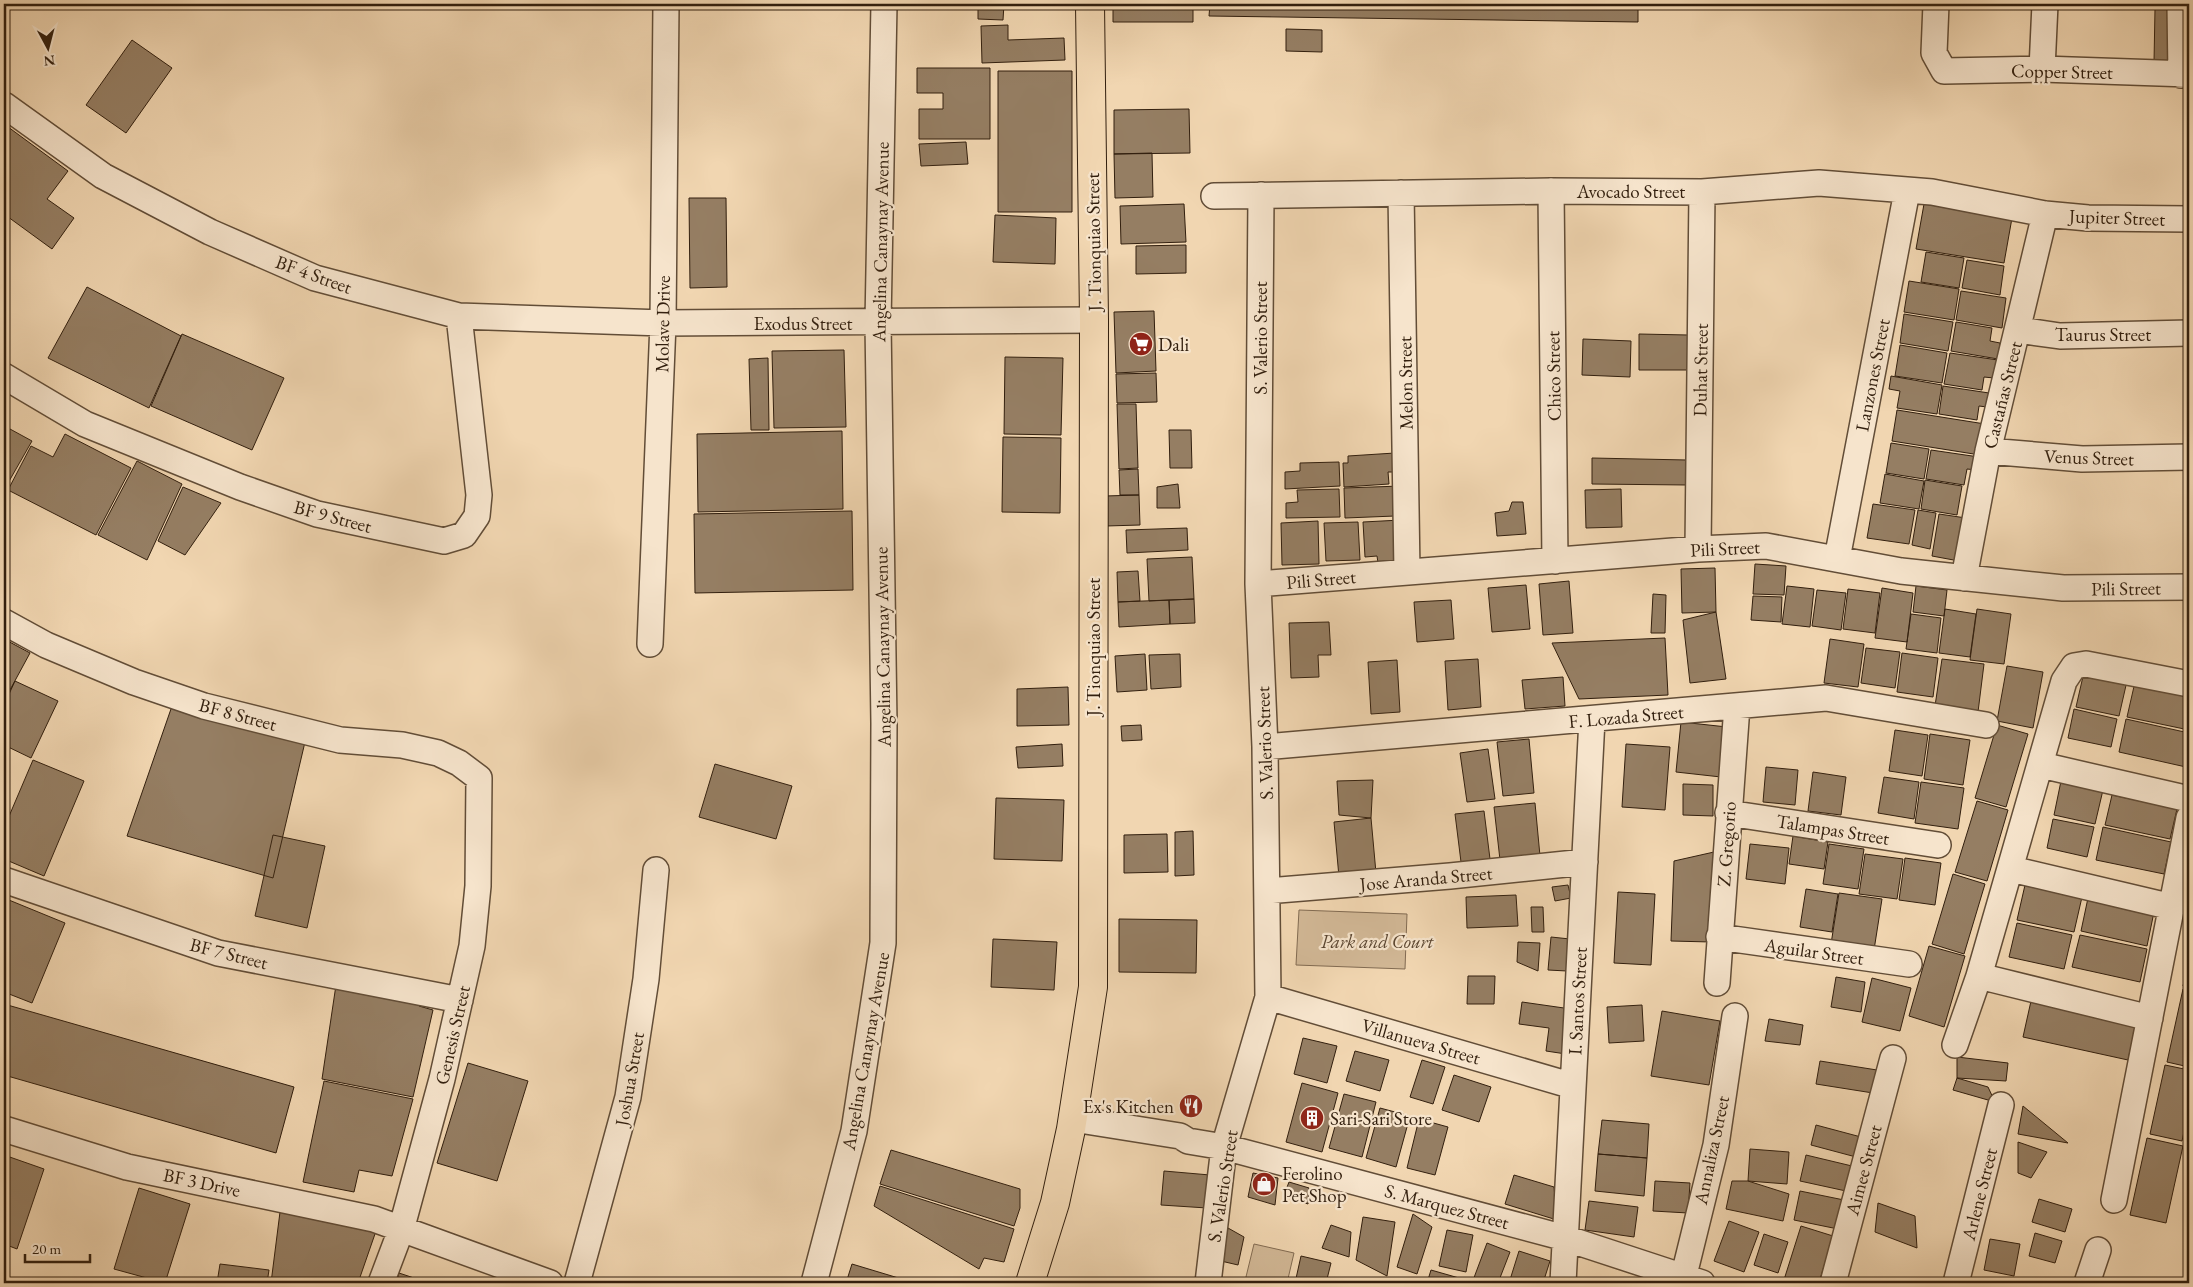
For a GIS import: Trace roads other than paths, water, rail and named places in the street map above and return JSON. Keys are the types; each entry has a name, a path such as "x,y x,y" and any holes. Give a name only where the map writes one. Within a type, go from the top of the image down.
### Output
{"main road":[{"name":"J. Tionquiao Street","path":"1030,1283 1055,1203 1072,1124 1093,987 1094,320 1090,4"}],"street":[{"name":"Molave Drive","path":"650,644 662,323 666,4"},
{"name":"Angelina Canaynay Avenue","path":"814,1283 854,1131 883,943 884,723 878,323 884,4"},
{"name":"Copper Street","path":"1936,4 1934,53 1944,71 2042,69 2185,74"},
{"path":"2042,69 2045,4"},
{"path":"2180,4 2185,74"},
{"name":"BF 4 Street","path":"4,105 103,176 210,232 315,278 459,316 662,323"},
{"name":"Avocado Street","path":"1214,196 1551,191 1702,192 1819,183 1932,192 2045,214"},
{"name":"Chico Street","path":"1551,191 1555,560"},
{"name":"Lanzones Street","path":"1837,559 1906,191"},
{"name":"Duhat Street","path":"1698,549 1702,192"},
{"name":"Melon Street","path":"1400,193 1407,572"},
{"name":"S. Valerio Street","path":"1208,1283 1224,1147 1268,997 1265,746 1258,584 1261,195"},
{"name":"Jupiter Street","path":"2045,214 2088,218 2189,219"},
{"name":"Castañas Street","path":"1964,578 1988,451 2045,214"},
{"name":"BF 9 Street","path":"4,376 85,424 240,487 317,514 444,541 464,535 477,516 479,495 459,316"},
{"name":"Exodus Street","path":"662,323 1094,320"},
{"name":"Taurus Street","path":"2018,330 2060,336 2189,332"},
{"name":"Venus Street","path":"1988,451 2082,460 2189,458"},
{"name":"Pili Street","path":"1258,584 1698,549 1766,546 1901,571 2063,588 2189,587"},
{"name":"BF 8 Street","path":"4,622 46,645 134,682 204,706 340,740 402,744 438,753 459,763 479,778"},
{"path":"1955,1045 1979,976 2064,681 2074,666 2086,664 2189,684"},
{"name":"F. Lozada Street","path":"1265,746 1826,698 1986,725"},
{"name":"Z. Gregorio","path":"1717,983 1737,706"},
{"name":"I. Santos Street","path":"1563,1283 1592,719"},
{"path":"2041,765 2189,799"},
{"name":"Genesis Street","path":"381,1283 401,1230 442,1079 472,946 478,886 479,778"},
{"name":"Talampas Street","path":"1728,813 1938,845"},
{"path":"2114,1200 2189,818"},
{"name":"Jose Aranda Street","path":"1267,891 1450,876 1585,862"},
{"path":"2011,869 2172,907"},
{"name":"Joshua Street","path":"577,1283 628,1097 646,979 656,870"},
{"name":"BF 7 Street","path":"4,880 218,953 460,1000"},
{"name":"Aguilar Street","path":"1719,937 1909,964"},
{"path":"1979,976 2150,1018"},
{"name":"Villanueva Street","path":"1268,997 1573,1086"},
{"name":"Annaliza Street","path":"1689,1281 1716,1145 1735,1016"},
{"name":"Aimee Street","path":"1833,1283 1893,1058"},
{"name":"Arlene Street","path":"1956,1283 2001,1105"},
{"name":"S. Marquez Street","path":"1072,1124 1180,1136 1188,1141 1224,1147 1565,1238 1689,1281"},
{"name":"BF 3 Drive","path":"4,1128 127,1167 354,1214 550,1283"},
{"path":"2087,1283 2098,1250"}],"place":[{"name":"Dali","path":"1141,344"},
{"name":"Ex's Kitchen","path":"1191,1106"},
{"name":"Sari-Sari Store","path":"1312,1118"},
{"name":"Ferolino Pet Shop","path":"1264,1184"}],"park label":[{"name":"Park and Court","path":"1377,941"}]}
